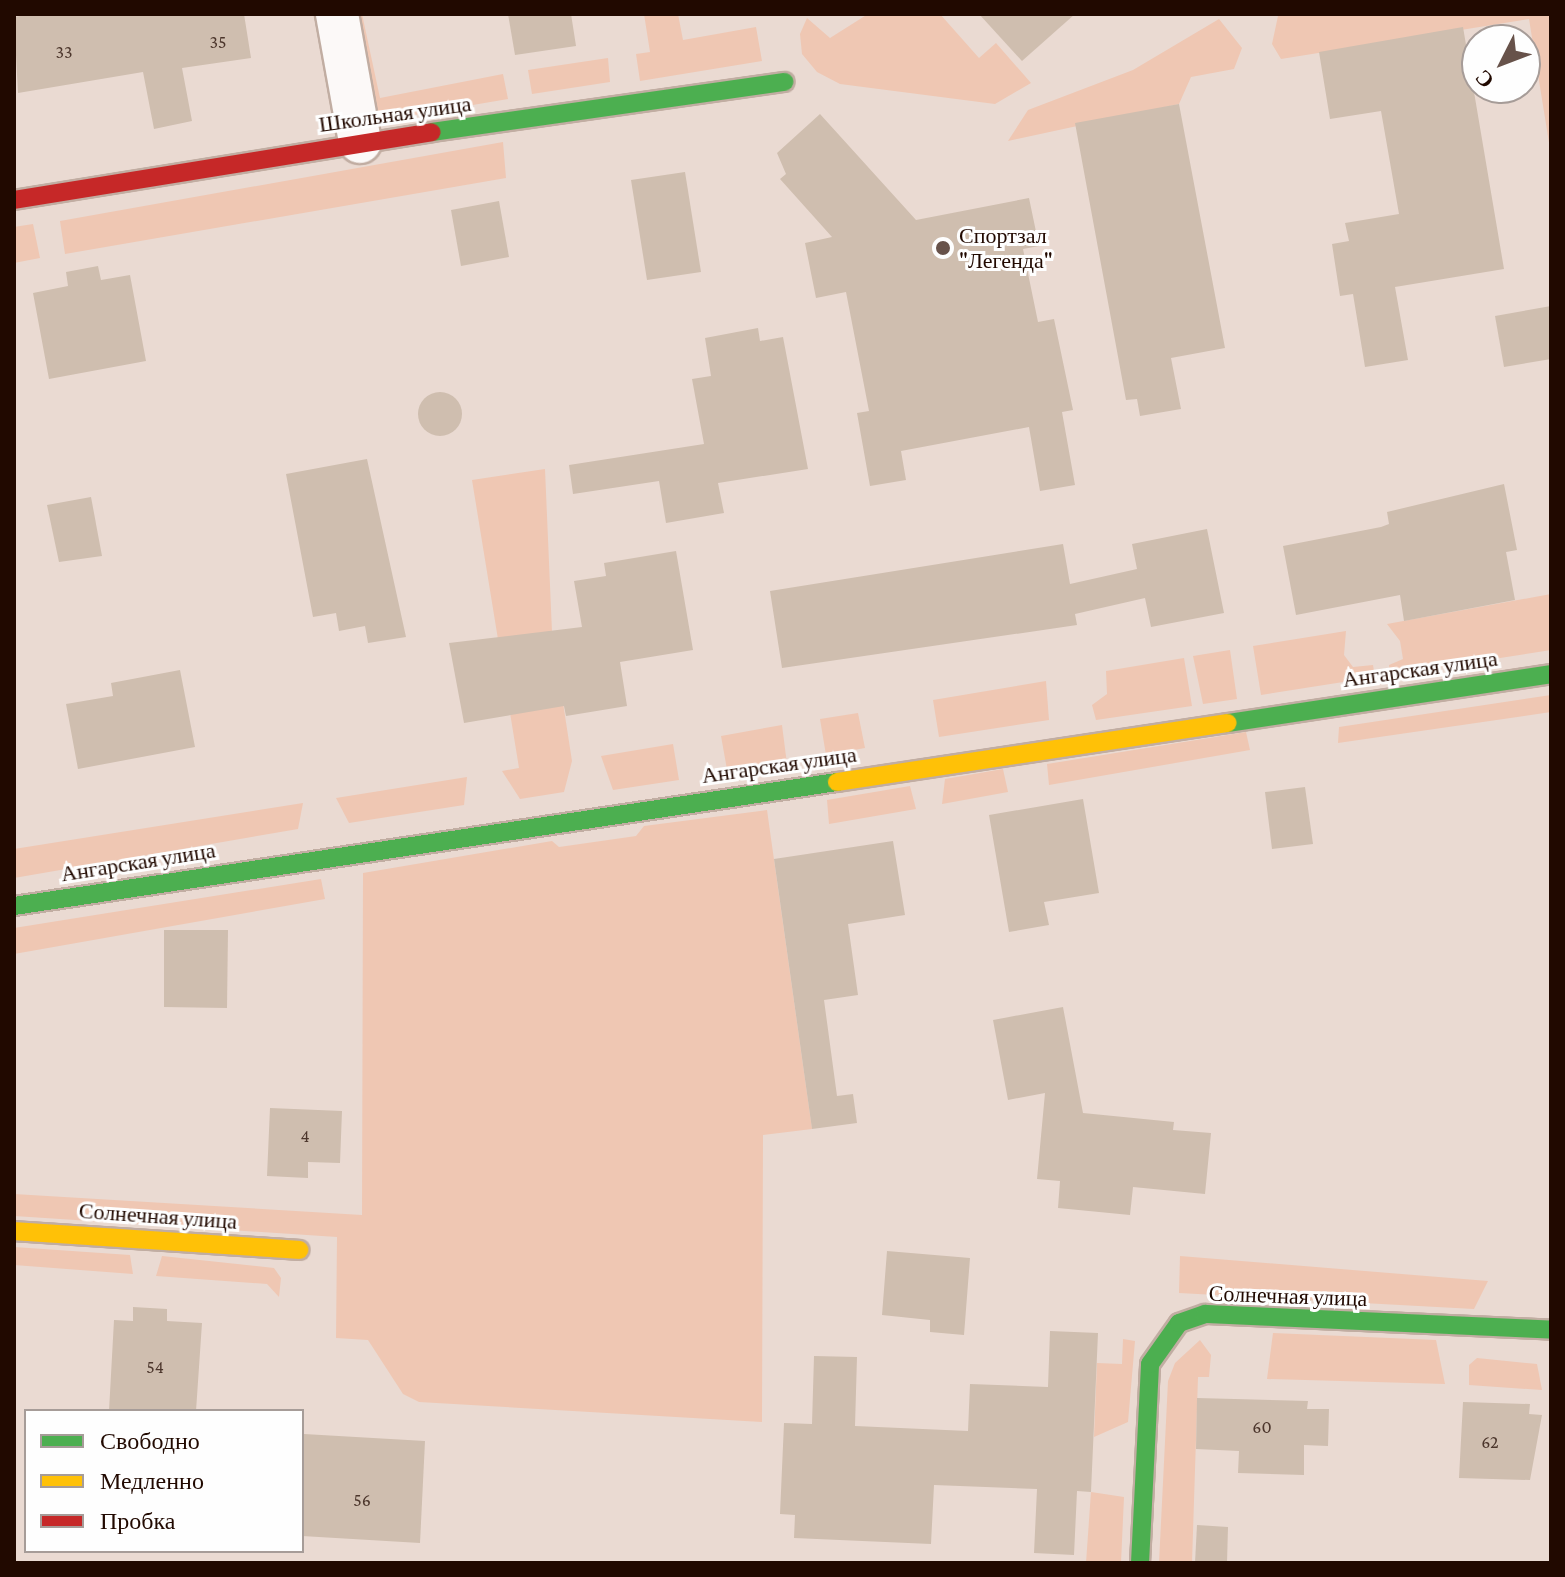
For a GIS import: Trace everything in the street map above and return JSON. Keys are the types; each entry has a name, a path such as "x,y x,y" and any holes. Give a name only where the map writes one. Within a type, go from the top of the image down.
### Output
{"street":[{"path":"337,14 360,142"},
{"name":"Школьная улица","path":"14,200 360,142 784,82"},
{"name":"Ангарская улица","path":"14,906 1551,674"},
{"name":"Солнечная улица","path":"14,1231 299,1250"},
{"name":"Солнечная улица","path":"1140,1563 1150,1364 1179,1323 1205,1314 1551,1330"}],"shaded area":[{"path":"345,14 362,14 380,98 503,74 508,99 379,121 369,115"},
{"path":"644,14 678,14 683,40 756,27 762,61 640,81 636,54 650,52"},
{"path":"868,14 940,14 979,58 996,43 1031,83 995,104 840,84 817,72 802,54 800,34 807,18 830,38"},
{"path":"1551,14 1551,155 1541,93 1541,24 1530,24 1529,19 1498,24 1461,24 1461,30 1281,59 1272,44 1278,16"},
{"path":"1219,19 1242,48 1234,69 1191,77 1179,104 1008,141 1028,110 1133,70"},
{"path":"608,58 610,82 532,94 528,70"},
{"path":"503,142 506,178 65,254 60,221"},
{"path":"33,224 40,258 14,263 14,227"},
{"path":"545,469 552,632 572,761 564,792 520,799 502,771 519,768 472,480"},
{"path":"1551,594 1551,650 1390,675 1389,665 1403,659 1400,641 1387,624"},
{"path":"1346,631 1344,655 1353,667 1373,665 1375,677 1261,695 1253,646"},
{"path":"1230,650 1237,699 1203,704 1193,656"},
{"path":"1184,658 1192,706 1096,720 1092,705 1107,694 1106,671"},
{"path":"1046,681 1049,720 939,737 933,700"},
{"path":"1551,695 1551,712 1338,743 1339,727"},
{"path":"858,713 865,748 826,755 820,719"},
{"path":"782,725 787,764 728,775 721,736"},
{"path":"1246,732 1250,750 1049,785 1047,764"},
{"path":"673,744 679,780 613,790 601,756"},
{"path":"1003,769 1008,792 942,804 945,779"},
{"path":"467,777 464,805 349,823 336,798"},
{"path":"910,786 916,809 829,824 827,800"},
{"path":"303,803 298,829 14,878 14,849"},
{"path":"767,810 812,1129 763,1135 762,1422 419,1402 403,1394 368,1340 336,1338 337,1237 14,1216 14,1194 362,1215 363,873 552,841 559,847 636,836 644,826"},
{"path":"321,879 325,899 14,954 14,928"},
{"path":"14,1247 130,1255 133,1274 14,1265"},
{"path":"162,1256 274,1268 281,1278 279,1297 267,1284 156,1276"},
{"path":"1180,1256 1488,1281 1474,1309 1179,1293"},
{"path":"1273,1333 1436,1340 1445,1384 1267,1379"},
{"path":"1123,1339 1135,1341 1128,1422 1094,1437 1097,1363 1122,1364"},
{"path":"1200,1340 1211,1355 1209,1377 1198,1377 1192,1563 1159,1563 1168,1381 1175,1363"},
{"path":"1477,1358 1537,1364 1542,1390 1469,1385 1469,1365"},
{"path":"1091,1492 1124,1497 1121,1563 1086,1563"}],"building":[{"path":"32,14 244,14 251,58 182,68 192,121 154,129 143,72 18,93 14,17"},
{"path":"508,14 571,14 576,46 515,55"},
{"path":"979,14 1075,14 1022,61"},
{"path":"1461,27 1461,104 1476,104 1504,269 1395,287 1408,360 1365,367 1353,294 1340,296 1332,244 1349,241 1345,223 1399,214 1381,111 1330,119 1319,52"},
{"path":"1179,104 1225,348 1171,358 1181,409 1140,416 1137,399 1126,400 1075,123"},
{"path":"820,114 916,220 1029,198 1039,246 1023,249 1038,322 1054,319 1073,410 1062,412 1075,485 1040,491 1029,427 901,451 906,480 870,486 857,413 869,411 846,292 816,298 805,243 832,237 780,179 786,174 777,153"},
{"path":"685,172 701,272 647,280 631,180"},
{"path":"499,201 509,257 461,266 451,210"},
{"path":"98,266 101,280 130,275 146,361 49,379 33,293 68,286 66,272"},
{"path":"1551,306 1551,359 1504,367 1495,316"},
{"path":"758,328 760,341 783,337 808,469 718,483 724,513 666,523 659,481 573,494 569,465 704,444 692,379 711,376 705,338"},
{"path":"440,392 455,399 462,414 455,429 440,436 425,429 418,414 425,399"},
{"path":"367,459 406,637 368,643 365,626 339,631 336,613 313,617 286,474"},
{"path":"1504,484 1517,550 1506,552 1515,600 1404,621 1400,595 1296,615 1283,546 1381,527 1389,524 1387,512"},
{"path":"91,497 102,556 59,562 47,505"},
{"path":"1207,529 1224,613 1151,627 1145,598 1075,614 1077,625 782,668 770,591 1063,544 1070,584 1137,569 1132,544"},
{"path":"676,551 693,650 620,662 627,706 566,716 564,706 464,723 449,643 582,627 574,581 606,576 604,563"},
{"path":"180,670 195,747 78,769 66,704 113,696 111,683"},
{"path":"1305,787 1313,844 1272,849 1265,792"},
{"path":"1083,799 1099,893 1044,902 1049,925 1009,932 989,815"},
{"path":"893,841 905,915 848,924 858,995 824,1000 837,1096 853,1094 857,1123 812,1129 774,859"},
{"path":"164,930 228,930 227,1008 164,1007"},
{"path":"1063,1007 1083,1113 1174,1122 1173,1130 1211,1133 1205,1194 1133,1187 1130,1215 1058,1208 1060,1181 1037,1179 1045,1093 1008,1100 993,1020"},
{"path":"270,1108 342,1111 340,1163 308,1162 308,1178 267,1176"},
{"path":"887,1251 970,1258 964,1335 930,1332 930,1320 882,1315"},
{"path":"133,1307 167,1309 167,1321 202,1323 196,1409 109,1409 114,1320 133,1321"},
{"path":"1050,1331 1098,1333 1091,1492 1077,1491 1074,1555 1034,1553 1037,1489 934,1485 931,1544 794,1538 795,1515 780,1514 784,1423 812,1424 814,1356 857,1357 855,1426 968,1431 970,1384 1048,1387"},
{"path":"1197,1398 1308,1401 1307,1409 1329,1409 1328,1446 1304,1445 1304,1475 1238,1473 1239,1451 1196,1449"},
{"path":"1463,1402 1530,1404 1529,1414 1542,1415 1530,1480 1459,1478"},
{"path":"304,1434 425,1441 420,1543 304,1536"},
{"path":"1197,1525 1228,1527 1227,1563 1195,1563"}],"traffic: fast":[{"path":"432,132 784,82"},
{"path":"1228,723 1551,674"},
{"path":"14,906 837,782"},
{"path":"1140,1563 1150,1364 1179,1323 1205,1314 1551,1330"}],"traffic: slow":[{"path":"837,782 1228,723"},
{"path":"14,1231 299,1250"}],"traffic: jam":[{"path":"14,200 432,132"}],"place":[{"name":"Спортзал \"Легенда\"","path":"943,248"}]}
